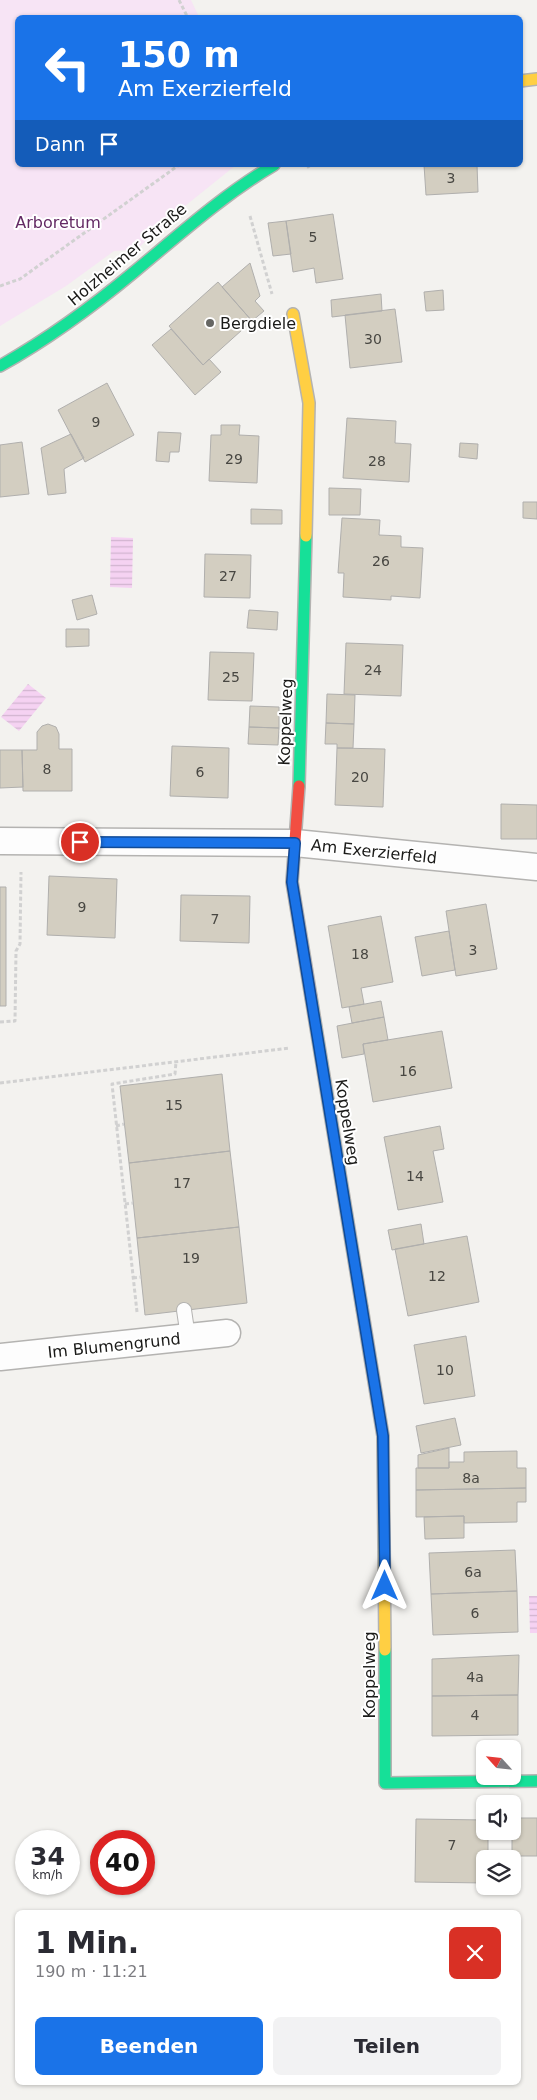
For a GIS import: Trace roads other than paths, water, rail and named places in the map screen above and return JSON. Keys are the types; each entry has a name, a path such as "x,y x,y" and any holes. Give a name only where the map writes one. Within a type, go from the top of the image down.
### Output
{"street":[{"path":"523,81 537,79"},
{"name":"Holzheimer Straße","path":"0,366 19,356 79,317 153,256 201,213 270,167"},
{"name":"Koppelweg","path":"293,314 309,403 298,801 292,882 383,1436 385,1783 537,1781"},
{"name":"Am Exerzierfeld","path":"0,841 295,843 537,867"},
{"name":"Im Blumengrund","path":"0,1357 227,1333"}],"lane":[{"path":"184,1310 188,1337"}],"place":[{"name":"Bergdiele","path":"210,323"}],"park label":[{"name":"Arboretum","path":"58,222"}]}
